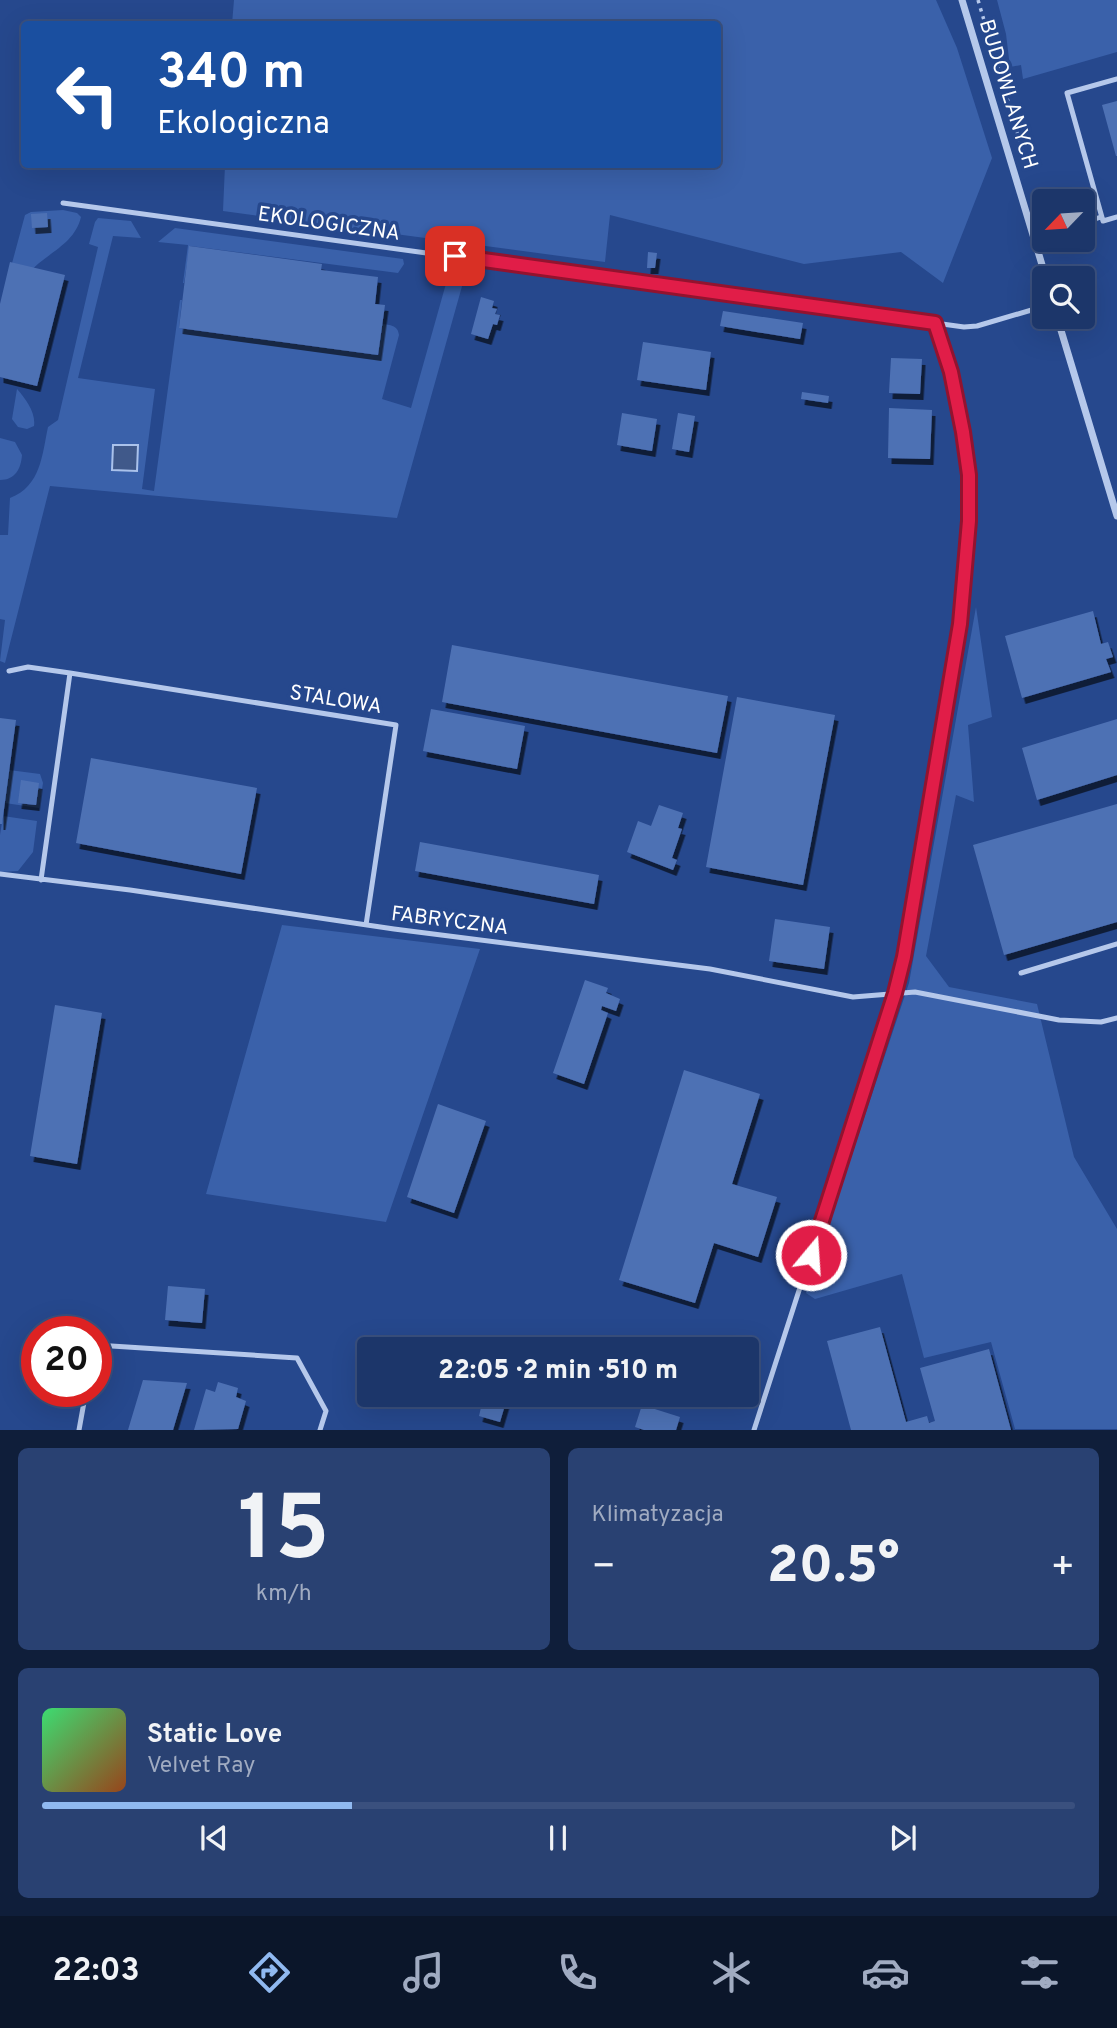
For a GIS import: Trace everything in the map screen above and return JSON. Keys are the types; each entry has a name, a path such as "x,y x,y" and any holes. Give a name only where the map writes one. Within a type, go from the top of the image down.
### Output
{"street":[{"name":"BUDOWLANYCH","path":"962,0 1032,232"},
{"path":"1061,329 1117,516"}],"lane":[{"path":"1117,79 1067,93 1102,221 1117,217"},
{"name":"EKOLOGICZNA","path":"63,203 935,323 976,326 1032,310"},
{"path":"1096,219 1101,217"},
{"path":"754,1430 895,993 904,957 960,624 969,521 969,475 951,372 935,323"},
{"name":"STALOWA","path":"9,671 28,667 396,725 366,925"},
{"path":"41,880 70,673"},
{"name":"FABRYCZNA","path":"0,874 710,969 853,997 915,992 1059,1020 1101,1022 1117,1018"},
{"path":"1021,974 1117,944"},
{"path":"112,1346 297,1359 326,1411 320,1430"},
{"path":"79,1430 83,1407"}],"path":[{"path":"978,0 1027,164"}],"shaded area":[{"path":"234,0 936,0 957,48 992,158 943,283 901,252 804,264 610,215 605,262 223,211 225,168 721,168 721,21 232,21"},
{"path":"997,0 1117,0 1117,52 1023,79 1021,65 1010,67 1006,34"},
{"path":"63,210 77,213 81,217 66,242 27,275 11,267 25,215 31,212"},
{"path":"98,218 131,221 141,238 113,236 78,378 155,389 142,489 154,491 180,300 179,328 378,355 382,324 393,326 399,335 382,399 411,408 447,280 434,275 445,269 466,272 397,518 50,486 5,663 0,661 5,620 0,619 0,535 8,535 10,498 20,493 34,478 42,459 48,427 58,420 98,247 89,244"},
{"path":"175,228 403,259 404,264 398,273 190,246 183,283 188,245 158,242"},
{"path":"17,389 32,411 34,426 27,429 18,427 12,419"},
{"path":"0,438 15,442 22,455 16,473 5,480 0,480"},
{"path":"113,445 138,445 137,471 112,470"},
{"path":"976,607 992,717 968,725 974,802 956,795 926,956 949,987 1037,1004 1074,1157 1117,1229 1117,1429 1015,1429 991,1342 924,1358 902,1274 815,1299 806,1293 909,983"},
{"path":"9,770 40,774 43,783 39,808 5,803"},
{"path":"3,816 37,821 33,852 18,871 0,872"},
{"path":"282,925 480,949 386,1222 206,1194"}],"building":[{"path":"1117,101 1117,156 1116,156 1102,105"},
{"path":"47,213 48,227 32,228 31,214"},
{"path":"189,246 322,264 321,270 378,277 375,304 385,305 378,355 179,328"},
{"path":"648,252 657,253 655,268 647,268"},
{"path":"10,262 65,275 37,386 0,377 0,304"},
{"path":"481,297 494,301 492,308 497,309 495,314 500,315 497,325 493,324 488,339 471,334"},
{"path":"723,311 803,323 800,339 720,326"},
{"path":"643,342 711,352 706,390 637,380"},
{"path":"891,358 922,359 920,394 889,393"},
{"path":"802,392 829,396 828,403 801,399"},
{"path":"889,408 932,410 930,459 888,458"},
{"path":"622,413 657,419 652,451 617,445"},
{"path":"678,413 695,416 689,452 672,449"},
{"path":"1093,611 1101,644 1108,642 1113,657 1106,659 1111,672 1022,698 1005,636"},
{"path":"452,645 728,696 717,753 442,702"},
{"path":"737,697 835,715 803,885 706,867"},
{"path":"431,709 525,726 517,769 423,751"},
{"path":"0,718 16,720 2,824 0,824"},
{"path":"1117,719 1117,775 1037,800 1022,748"},
{"path":"91,758 257,788 241,874 76,843"},
{"path":"21,780 39,783 36,805 18,803"},
{"path":"1117,804 1117,922 1004,955 973,845"},
{"path":"659,805 683,813 678,828 682,829 672,858 677,860 673,870 627,852 638,821 651,826"},
{"path":"420,842 599,875 594,904 415,871"},
{"path":"775,919 830,927 824,969 769,961"},
{"path":"585,980 608,988 606,993 620,999 616,1011 602,1006 601,1010 608,1013 584,1084 553,1073"},
{"path":"55,1005 102,1013 77,1164 30,1156"},
{"path":"684,1070 760,1094 732,1184 777,1197 758,1257 714,1243 695,1303 619,1280"},
{"path":"438,1104 486,1121 454,1213 407,1197"},
{"path":"168,1286 205,1289 202,1323 165,1320"},
{"path":"880,1327 906,1422 927,1416 929,1423 935,1421 920,1368 989,1349 1011,1430 851,1430 827,1341"},
{"path":"143,1380 187,1383 173,1430 128,1430"},
{"path":"218,1382 238,1388 236,1397 246,1401 238,1429 194,1430 206,1389 215,1392"},
{"path":"481,1407 504,1407 500,1422 479,1416"},
{"path":"641,1407 680,1417 676,1430 644,1430 635,1427"}],"route":[{"path":"455,256 935,323 951,372 969,475 969,521 960,624 904,957 895,993 811,1255"}]}
